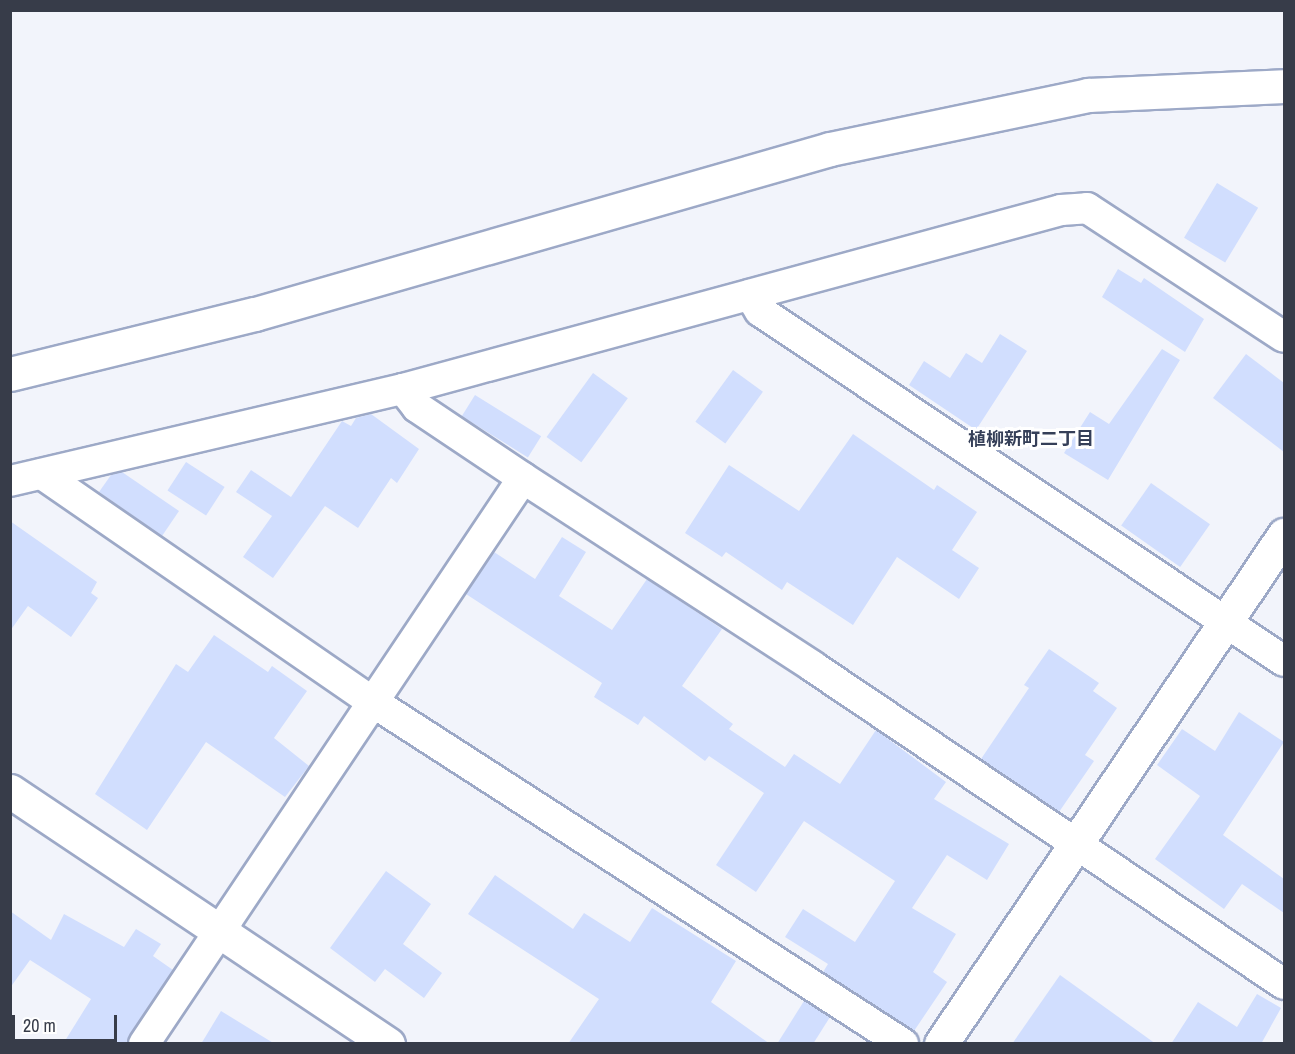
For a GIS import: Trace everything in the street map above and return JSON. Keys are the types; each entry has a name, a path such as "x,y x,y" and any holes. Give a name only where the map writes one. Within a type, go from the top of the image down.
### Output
{"street":[{"path":"10,374 255,314 831,148 1088,95 1284,86"},
{"path":"10,481 403,389 1061,210 1087,208 1284,337"},
{"path":"750,295 760,311 1284,661"},
{"path":"403,389 417,406 523,478 1077,843 1284,984"},
{"path":"42,474 373,702 903,1044"},
{"path":"144,1044 523,478"},
{"path":"941,1044 1284,535"},
{"path":"10,791 388,1044"}],"building":[{"path":"1217,183 1258,208 1225,263 1184,238"},
{"path":"1118,269 1141,283 1144,278 1204,319 1185,352 1102,297"},
{"path":"1000,334 1027,351 976,430 909,385 924,361 950,378 966,353 982,363"},
{"path":"1162,349 1180,360 1108,480 1064,453 1090,412 1109,424"},
{"path":"1246,354 1284,383 1284,452 1213,398"},
{"path":"733,370 763,392 725,444 695,422"},
{"path":"593,373 628,398 581,462 547,437"},
{"path":"475,395 541,436 528,458 462,416"},
{"path":"371,414 419,449 397,483 391,478 358,528 325,506 273,578 243,557 272,516 236,492 251,470 291,497 342,421 351,426 356,418"},
{"path":"853,434 934,490 937,485 977,512 952,550 979,568 959,599 897,557 853,625 787,582 782,590 726,552 722,557 685,533 729,465 799,511"},
{"path":"186,462 225,487 206,516 167,491"},
{"path":"122,472 179,511 162,536 99,492 111,475"},
{"path":"1151,483 1210,524 1180,567 1121,526"},
{"path":"10,521 97,582 91,593 98,598 71,637 28,606 10,631"},
{"path":"562,537 586,552 559,596 612,630 647,579 722,629 682,686 733,724 729,729 785,767 794,754 840,784 876,730 946,782 934,799 1009,844 987,880 947,855 912,908 956,934 933,972 947,982 914,1031 823,972 828,964 785,937 803,909 855,942 895,881 804,821 756,892 716,865 764,793 709,756 705,761 644,716 638,725 594,697 602,683 466,594 494,552 535,579"},
{"path":"214,635 268,672 272,666 307,691 274,738 309,766 285,797 206,742 147,830 95,794 176,664 188,672"},
{"path":"1049,649 1099,683 1093,691 1117,708 1085,755 1094,761 1059,812 981,759 1029,688 1024,685"},
{"path":"1239,712 1284,742 1223,835 1284,879 1284,913 1242,884 1224,909 1155,859 1200,796 1157,765 1182,729 1215,751"},
{"path":"386,871 431,904 403,944 442,973 424,998 385,969 375,982 330,948"},
{"path":"495,875 573,929 584,913 630,942 652,908 736,961 711,1002 770,1044 568,1044 599,999 468,914"},
{"path":"10,911 51,940 64,914 124,947 136,929 161,944 153,956 173,970 127,1044 63,1044 91,999 30,960 10,988"},
{"path":"1060,975 1156,1044 1012,1044"},
{"path":"1257,994 1281,1008 1261,1044 1171,1044 1198,1002 1237,1027"},
{"path":"804,1001 830,1017 813,1044 777,1044"},
{"path":"221,1011 275,1044 201,1044"}],"district":[{"name":"植柳新町二丁目","path":"1031,439"}]}
